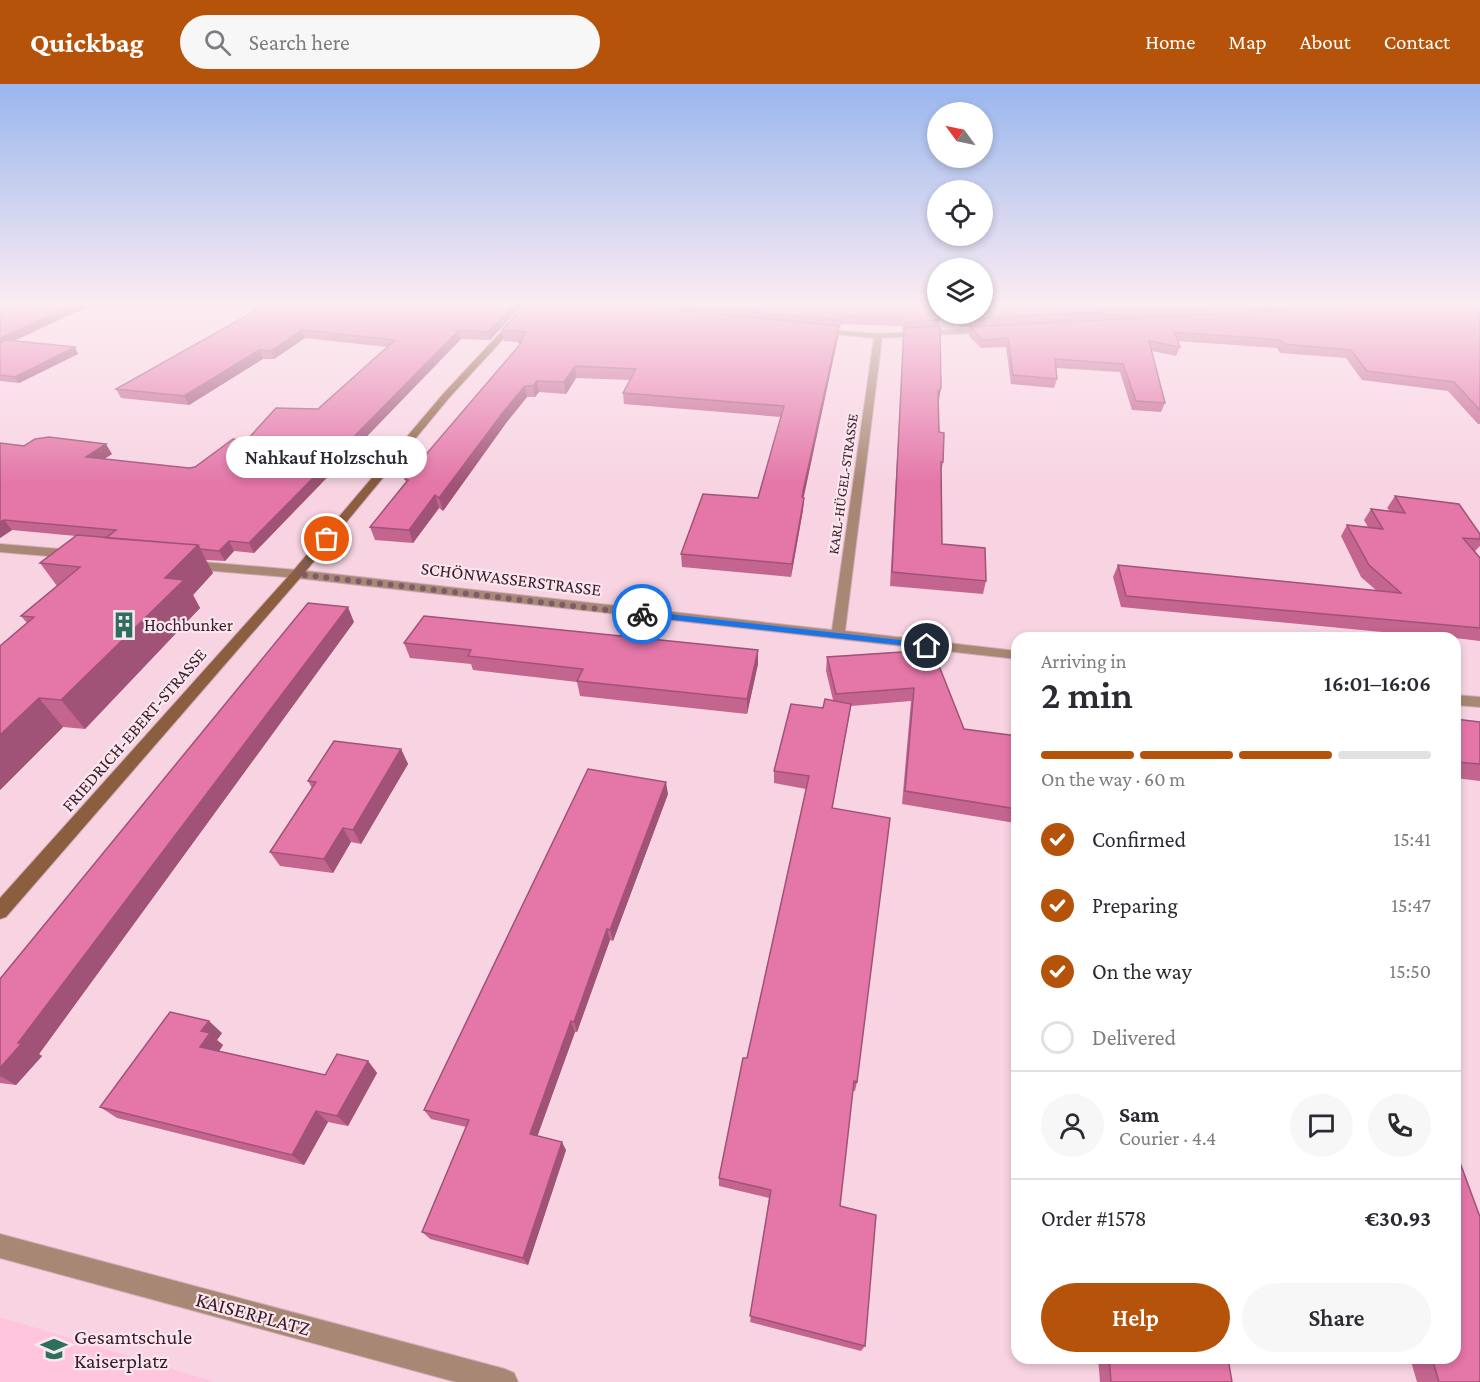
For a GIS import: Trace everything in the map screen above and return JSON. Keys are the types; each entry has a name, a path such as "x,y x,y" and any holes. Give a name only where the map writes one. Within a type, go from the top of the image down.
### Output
{"street":[{"name":"FRIEDRICH-EBERT-STRASSE","path":"0,911 297,574 446,396 477,363"},
{"name":"KARL-HÜGEL-STRASSE","path":"838,636 874,363"},
{"path":"0,548 83,555"},
{"name":"SCHÖNWASSERSTRASSE","path":"178,564 297,574 1011,654"},
{"path":"1461,700 1480,702"},
{"name":"KAISERPLATZ","path":"0,1246 505,1382"}],"shaded area":[{"name":"Gesamtschule Kaiserplatz","path":"0,1317 215,1382 0,1382"}],"building":[{"path":"0,363 44,363 15,377 0,375"},
{"path":"163,363 239,363 184,396 116,389"},
{"path":"370,363 427,363 249,543 229,541 219,551 200,549 198,545 106,538 116,530 4,520 0,522 0,443 24,446 35,439 49,437 106,444 86,457 189,468 195,467 233,439 246,441 276,408 318,409"},
{"path":"504,363 831,363 802,497 804,498 792,564 681,554 703,494 758,498 784,406 623,393 636,369 575,366 564,382 537,381 533,386 525,386 439,498 435,495 409,530 370,527 408,480 405,479"},
{"path":"902,363 941,363 941,388 938,392 939,432 944,433 943,462 941,462 942,544 985,548 986,581 892,572"},
{"path":"1011,363 1055,363 1057,379 1013,375"},
{"path":"1104,363 1155,363 1165,403 1136,401 1123,364"},
{"path":"1361,363 1480,363 1480,410 1454,382 1367,371"},
{"path":"1395,496 1459,504 1480,534 1480,539 1463,538 1480,558 1480,628 1126,596 1118,565 1401,593 1369,565 1347,525 1383,529 1371,509 1405,513"},
{"path":"77,535 198,545 165,578 184,580 61,700 39,698 0,735 0,646 34,617 21,616 80,567 40,563"},
{"path":"308,603 348,607 18,1043 22,1043 0,1068 0,979"},
{"path":"424,616 758,650 747,699 577,681 583,669 468,656 471,650 404,643"},
{"path":"918,637 928,638 964,729 1011,735 1011,808 905,791 914,688 836,694 827,657 917,651"},
{"path":"825,699 851,704 832,808 890,818 857,1082 854,1081 840,1206 876,1215 865,1346 750,1316 771,1190 719,1178 743,1058 747,1058 809,776 774,771 791,704 823,708"},
{"path":"1461,720 1480,722 1480,764 1461,762"},
{"path":"334,741 401,749 353,830 343,828 324,859 270,852 316,782 308,781"},
{"path":"588,769 666,782 610,930 607,929 574,1022 571,1021 530,1134 562,1142 523,1258 422,1232 469,1120 424,1110"},
{"path":"170,1012 209,1021 201,1031 210,1033 200,1047 325,1075 337,1054 368,1061 337,1116 316,1111 292,1155 100,1107"},
{"path":"1461,1165 1480,1217 1480,1382 1439,1382 1434,1364 1461,1364"},
{"path":"1110,1364 1229,1364 1232,1382 1111,1382"}],"way so far":[{"path":"327,539 297,574 642,614"}],"place":[{"name":"Nahkauf Holzschuh","path":"327,539"},
{"name":"Hochbunker","path":"124,625"},
{"name":"Gesamtschule Kaiserplatz","path":"54,1349"}],"route":[{"path":"642,614 927,646"}]}
